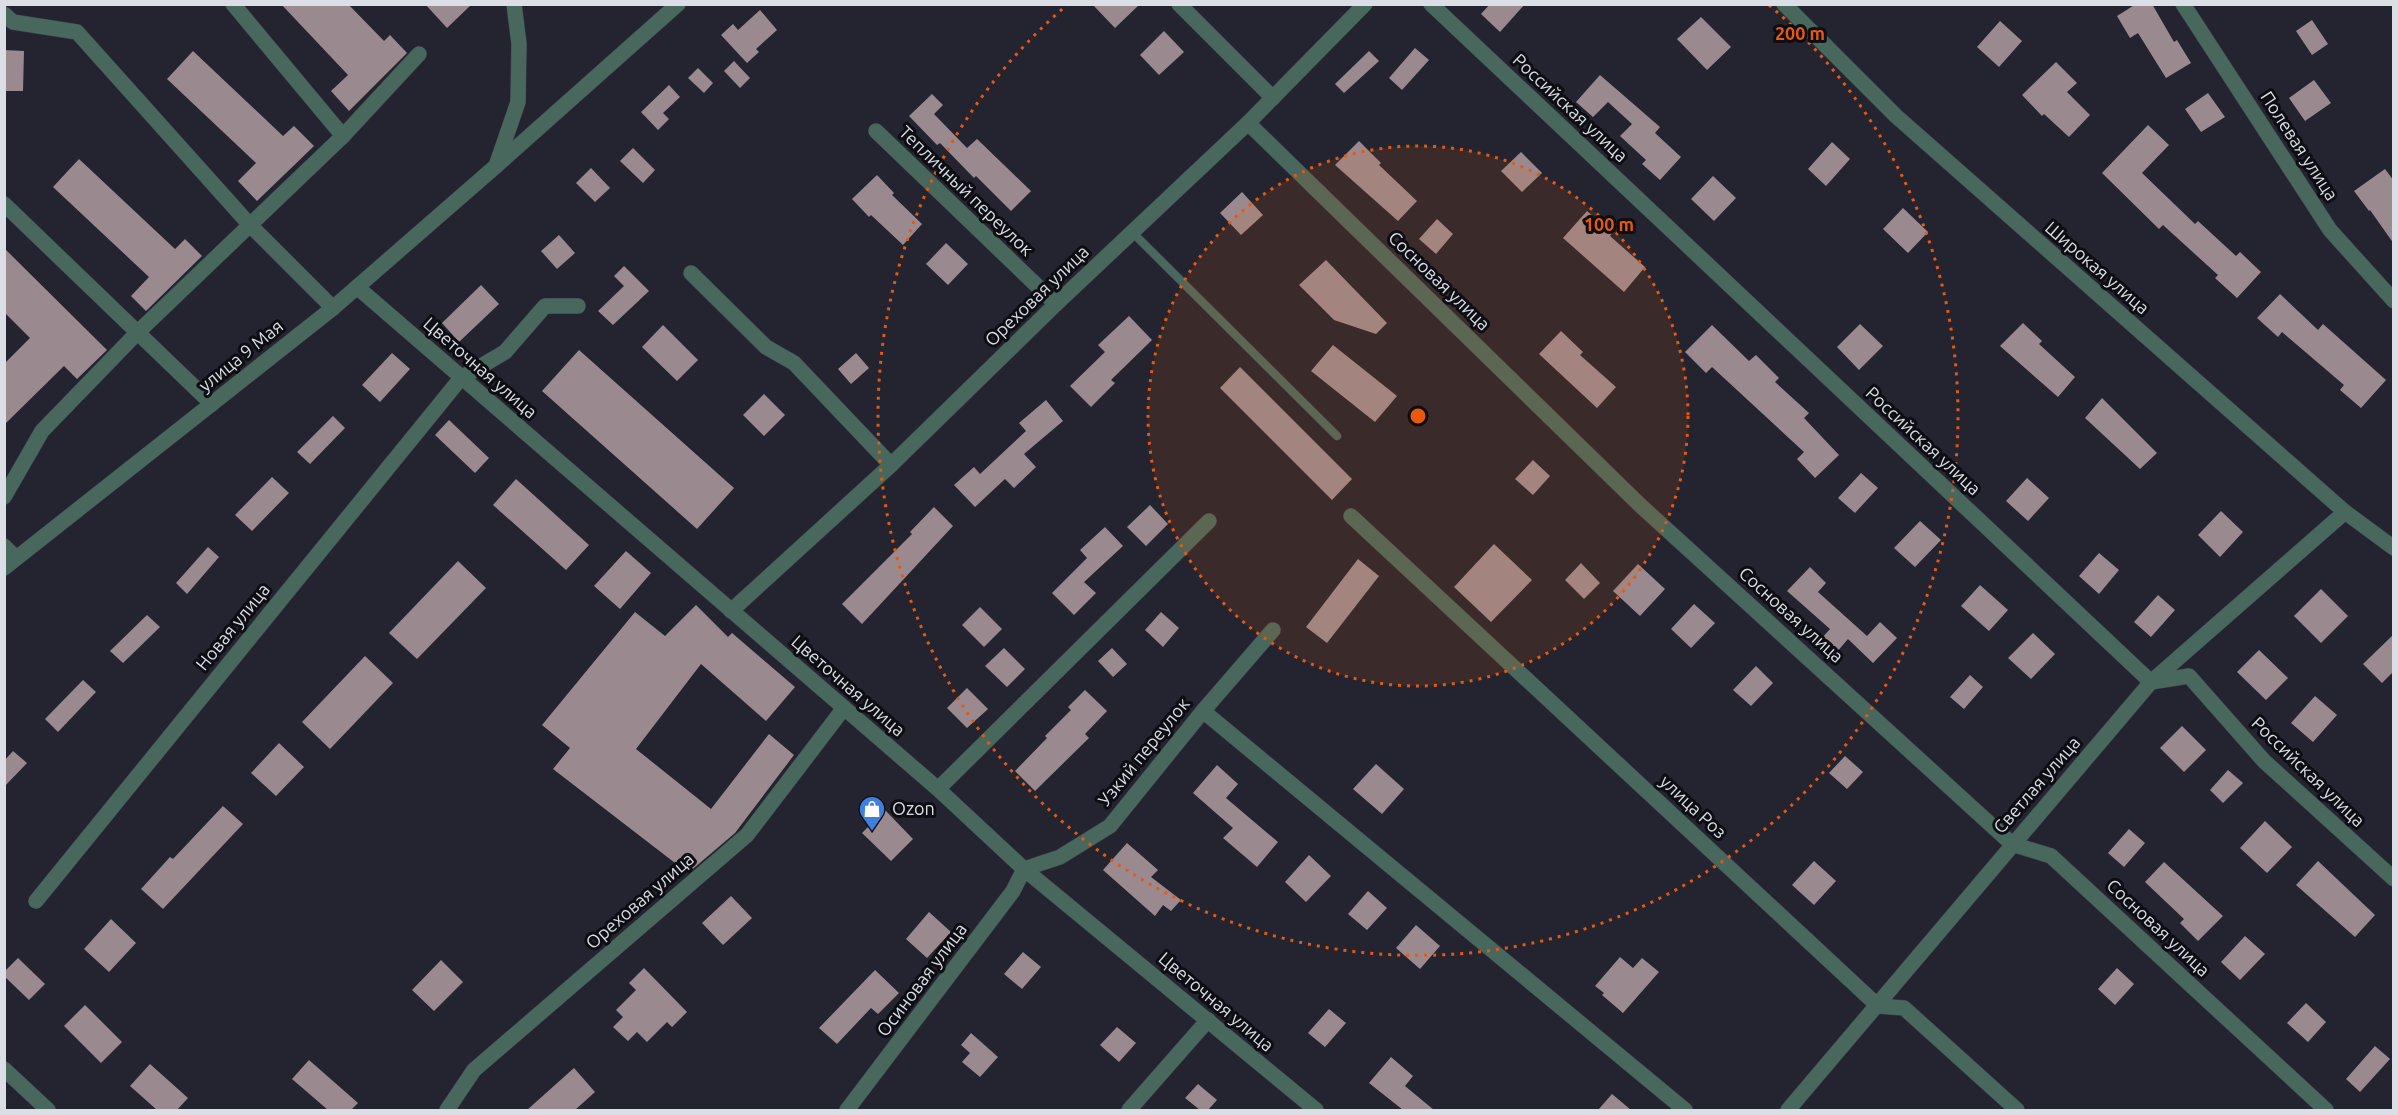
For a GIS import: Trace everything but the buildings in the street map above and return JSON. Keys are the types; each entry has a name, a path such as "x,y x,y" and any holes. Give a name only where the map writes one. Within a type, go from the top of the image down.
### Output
{"street":[{"path":"233,4 343,136"},
{"name":"улица 9 Мая","path":"496,166 518,102 519,44 514,4"},
{"name":"улица 9 Мая","path":"10,563 333,308 678,4"},
{"path":"1179,4 1273,98"},
{"name":"Ореховая улица","path":"731,611 891,465 1056,304 1248,123 1365,4"},
{"name":"Российская улица","path":"1431,4 2151,682 2189,676 2264,761 2394,879"},
{"name":"Широкая улица","path":"1784,4 1896,116 2345,512 2391,542"},
{"name":"Полевая улица","path":"2183,4 2330,230 2394,301"},
{"path":"4,14 13,22 77,32 249,224 333,308"},
{"path":"4,497 42,431 137,333 343,136 419,54"},
{"name":"Сосновая улица","path":"1248,123 1641,506 2012,844 2051,856 2326,1110"},
{"name":"Тепличный переулок","path":"876,131 1056,304"},
{"path":"4,204 212,404"},
{"path":"691,273 766,347 794,363 891,465"},
{"name":"Цветочная улица","path":"357,287 938,789 1024,869 1316,1110"},
{"path":"460,378 505,352 545,306 578,306"},
{"name":"Новая улица","path":"36,901 460,378"},
{"name":"Светлая улица","path":"1788,1110 2151,682 2345,512"},
{"name":"улица Роз","path":"1351,516 1878,1006"},
{"path":"938,789 1209,520"},
{"path":"4,546 10,563"},
{"name":"Узкий переулок","path":"1024,869 1060,857 1110,826 1203,711 1273,630"},
{"name":"Ореховая улица","path":"447,1110 474,1070 747,835 844,708"},
{"path":"1203,711 1685,1110"},
{"name":"Осиновая улица","path":"847,1110 1013,891 1024,869"},
{"path":"1878,1006 1904,1008 2017,1110"},
{"path":"1129,1110 1208,1020"},
{"path":"4,1069 48,1110"}],"lane":[{"path":"1132,232 1337,436"}],"place":[{"name":"Ozon","path":"872,832"}]}
